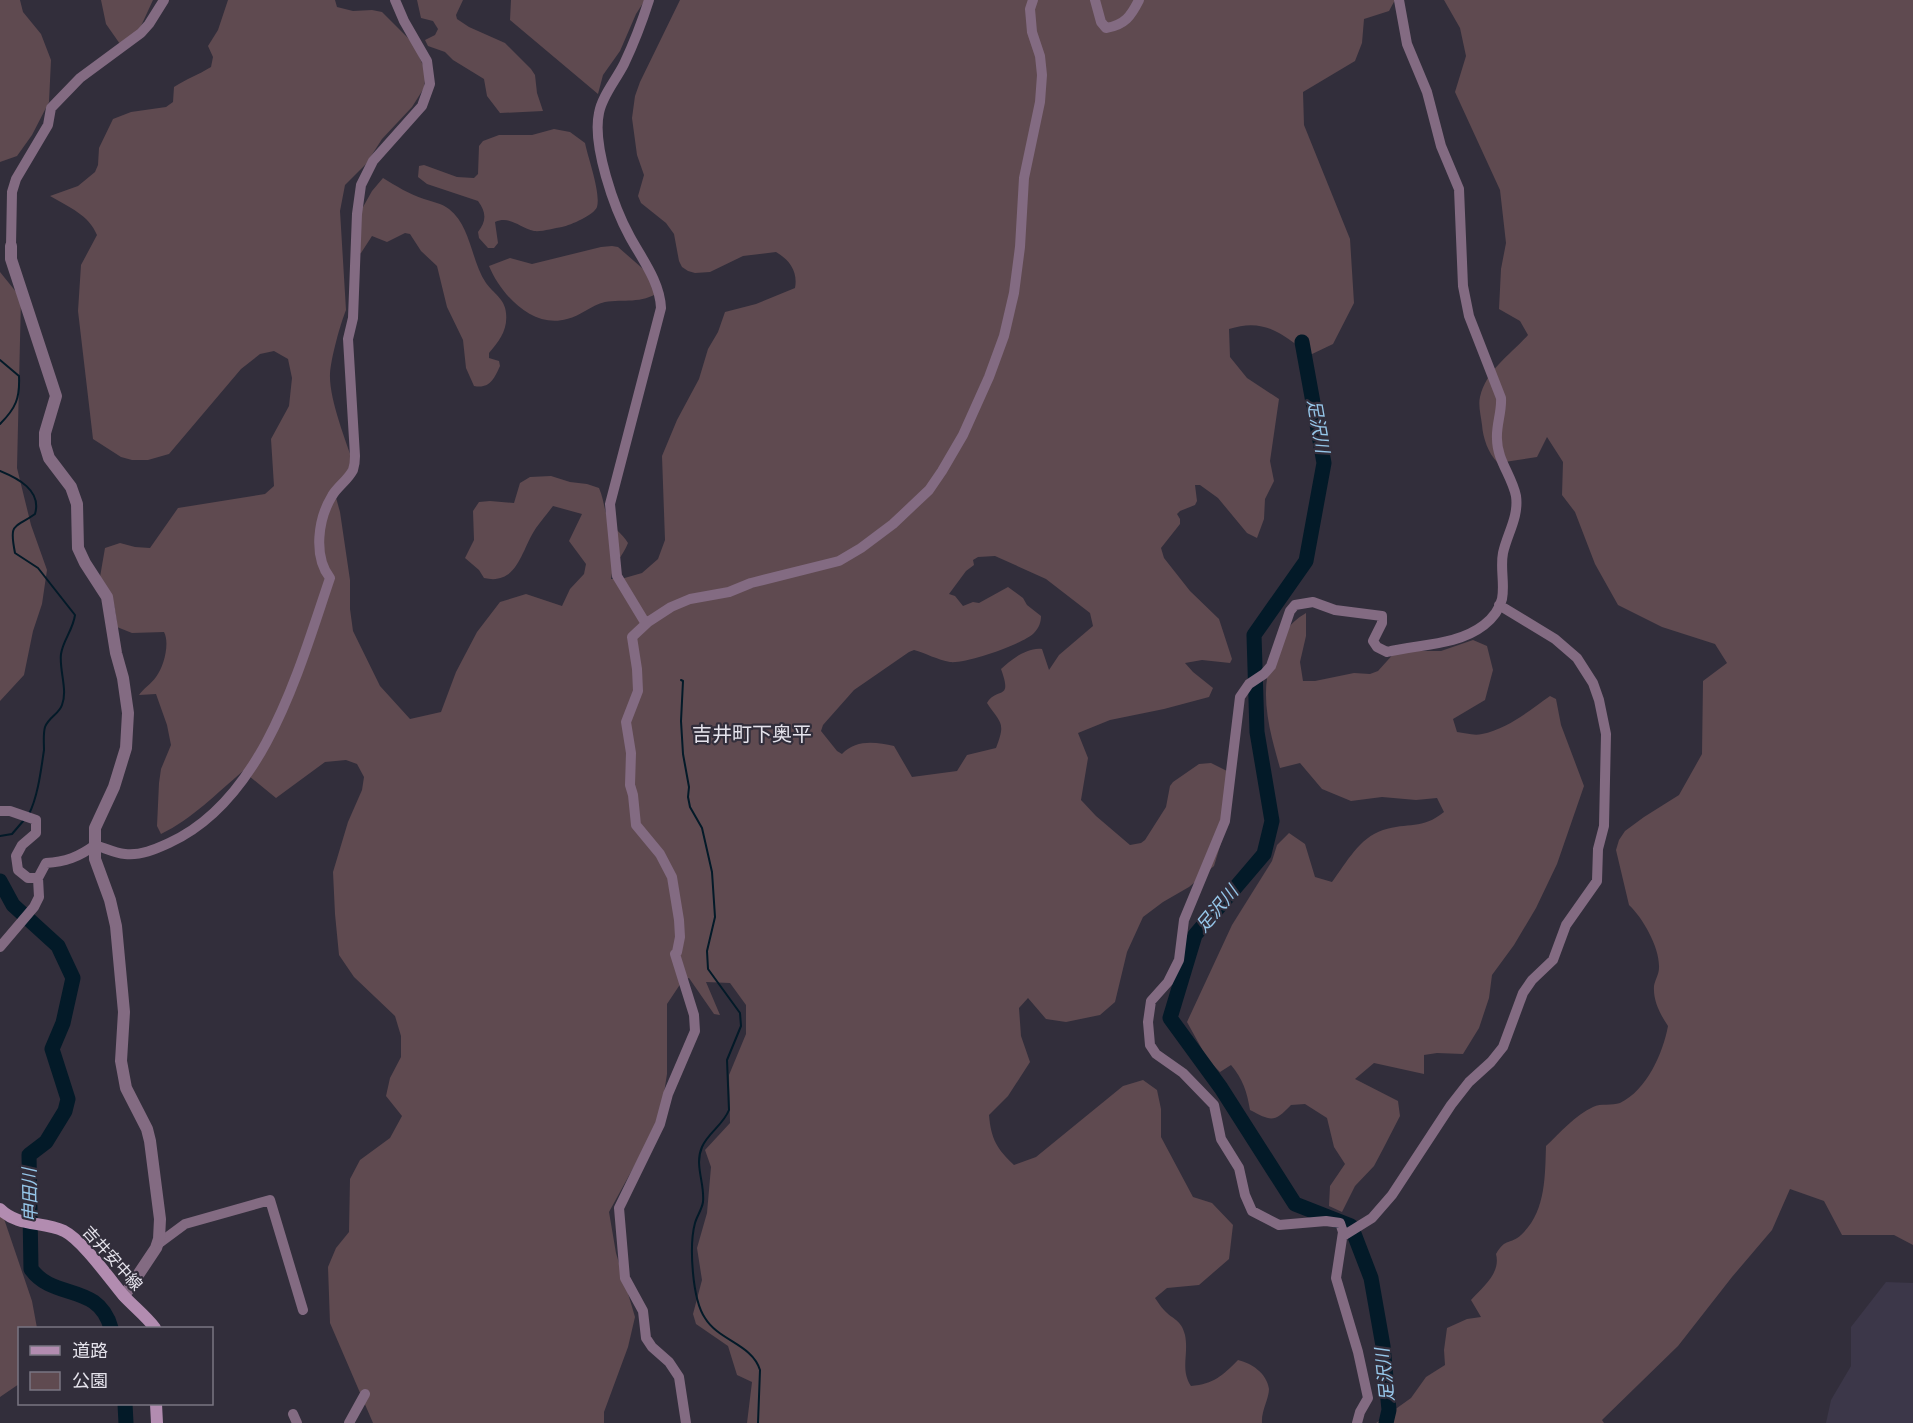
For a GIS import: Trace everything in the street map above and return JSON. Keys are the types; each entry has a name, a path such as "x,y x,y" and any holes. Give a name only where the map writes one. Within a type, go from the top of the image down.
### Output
{"main road":[{"name":"吉井安中線","path":"0,1209 9,1217 65,1232 80,1245 152,1327"},
{"path":"156,1405 157,1423"}],"street":[{"path":"158,1244 161,1230 150,1141 147,1130 126,1088 121,1061 124,1011 116,926 110,900 95,858 95,828 114,787 126,748 128,713 107,597 78,548 76,504 71,487 49,458 45,445 45,433 56,396 11,259 11,246 12,192 16,179 48,124 51,108 80,78 141,33 164,0"},
{"path":"95,845 126,854 141,853 185,836 204,823 237,788 259,755 283,708 301,662 330,578 321,558 319,533 323,516 331,497 352,471 355,456 348,339 353,318 357,214 361,185 373,161 422,106 430,84 427,61 395,0"},
{"path":"646,624 617,576 610,504 661,308 660,297 654,280 628,234 615,205 600,151 598,128 601,105 638,34 649,0"},
{"path":"686,1423 679,1377 669,1362 652,1347 646,1338 644,1311 625,1278 619,1208 660,1124 668,1094 695,1031 694,1015 675,954 680,937 672,877 660,854 636,825 630,785 631,753 626,722 638,691 632,637 671,607 690,599 729,592 751,583 839,561 893,524 929,490 942,471 963,435 989,378 1004,336 1014,293 1020,247 1024,178 1040,102 1042,75 1040,56 1032,32 1030,9 1033,0"},
{"path":"1095,0 1101,22 1106,28 1119,26 1130,18 1139,0"},
{"path":"1357,1423 1368,1398 1358,1352 1336,1278 1343,1236 1340,1223 1326,1221 1279,1225 1252,1211 1245,1195 1239,1168 1221,1138 1214,1105 1183,1073 1156,1054 1150,1045 1148,1022 1151,1001 1168,982 1179,960 1184,920 1225,821 1240,697 1249,684 1271,666 1290,611 1295,604 1313,602 1335,609 1382,616 1382,623 1373,641 1377,647 1387,652 1460,638 1482,627 1496,614 1502,599 1503,554 1515,519 1516,499 1514,486 1500,457 1497,441 1502,410 1501,398 1469,316 1463,286 1458,189 1441,146 1427,92 1407,44 1399,0"},
{"path":"0,208 12,209"},
{"path":"1343,1236 1372,1218 1392,1195 1451,1105 1469,1082 1491,1062 1503,1047 1523,993 1532,980 1553,960 1566,926 1597,881 1598,849 1604,826 1606,734 1593,683 1577,658 1555,639 1500,605"},
{"path":"0,812 10,811 36,819 36,833 22,845 15,856 18,870 28,878 38,878"},
{"path":"0,947 34,907 39,897 38,878 46,863 64,862 84,854 95,845"},
{"path":"124,1296 158,1244 185,1224 270,1200 303,1310"},
{"path":"349,1423 365,1394"}],"shaded area":[{"path":"1886,1282 1913,1283 1913,1423 1826,1423 1831,1400 1851,1366 1851,1327"}],"green space":[{"path":"0,0 20,0 23,12 41,34 51,60 49,102 32,135 17,156 0,162"},
{"path":"101,0 153,0 135,39 120,44 106,24"},
{"path":"228,0 335,0 337,7 353,11 382,12 413,43 426,72 424,88 412,107 382,139 366,164 345,185 340,211 346,310 336,342 330,374 335,407 354,465 335,494 340,512 350,580 353,631 380,686 410,719 441,712 456,672 477,632 500,602 526,594 562,606 570,589 584,574 586,564 569,541 582,514 553,506 536,528 511,571 504,577 484,578 479,570 465,558 474,540 473,511 479,502 514,503 520,483 530,477 551,476 599,488 609,521 628,543 613,569 611,579 621,579 642,573 658,559 665,540 662,456 677,420 699,379 708,349 718,332 725,312 756,304 795,288 796,282 792,267 776,252 743,256 710,272 688,271 679,261 674,234 666,223 641,203 638,196 644,175 637,155 632,118 635,96 680,0 1395,0 1389,11 1364,19 1362,43 1355,61 1303,92 1304,125 1350,239 1354,303 1333,344 1310,355 1273,330 1253,325 1229,329 1230,357 1247,378 1279,399 1270,461 1274,481 1265,499 1264,519 1257,538 1247,533 1218,498 1200,485 1195,485 1197,501 1195,505 1177,514 1180,524 1161,548 1164,558 1190,591 1219,619 1232,659 1230,663 1202,660 1185,663 1213,688 1209,697 1110,720 1078,733 1088,758 1081,800 1130,845 1145,840 1166,807 1170,786 1173,782 1199,764 1211,763 1227,771 1227,823 1214,866 1189,887 1143,917 1127,952 1115,1002 1100,1015 1066,1022 1046,1019 1028,998 1019,1008 1021,1036 1030,1062 1008,1096 989,1115 991,1131 996,1143 1014,1165 1036,1157 1123,1086 1143,1080 1157,1090 1161,1109 1161,1137 1193,1197 1212,1203 1233,1225 1229,1259 1199,1285 1167,1288 1155,1298 1183,1330 1186,1342 1185,1368 1191,1386 1217,1378 1238,1360 1253,1366 1262,1374 1269,1389 1262,1423 747,1423 752,1382 737,1375 728,1346 696,1324 693,1314 702,1280 697,1248 707,1213 711,1167 705,1150 730,1123 729,1075 746,1034 746,1005 730,983 706,982 720,1015 714,1014 689,978 683,980 667,1004 667,1074 660,1119 609,1212 616,1253 635,1317 628,1347 604,1412 604,1423 373,1423 330,1323 328,1267 336,1248 349,1232 350,1179 360,1160 390,1138 402,1116 386,1096 390,1078 401,1057 401,1036 395,1016 354,977 339,955 333,872 348,822 362,790 364,777 357,764 346,760 325,762 276,798 243,771 194,813 161,834 157,826 159,783 161,769 171,745 167,725 156,694 139,695 159,673 165,655 166,637 164,632 132,633 117,627 113,600 100,577 105,548 120,543 150,548 178,508 265,494 274,486 271,439 289,406 292,378 288,359 274,351 260,354 241,369 169,454 148,460 132,460 121,457 93,439 78,311 81,265 97,235 84,217 50,196 78,186 95,172 98,165 99,148 113,119 131,112 166,107 173,102 174,87 211,67 213,57 208,46 218,30","holes":["995,556 1046,579 1090,613 1093,626 1059,655 1049,670 1042,649 1025,652 1001,669 1004,690 987,703 999,720 1001,728 996,748 967,755 957,771 912,777 894,746 866,743 854,746 842,754 821,731 823,725 854,690 909,652 914,650 945,661 958,662 1007,648 1036,631 1041,616 1008,587 979,603 973,602 963,606 955,596 949,594 966,571 974,565 973,560 978,557"]},
{"path":"417,0 463,0 456,15 457,19 505,43 531,69 535,75 537,93 543,111 500,113 487,96 484,79 453,60 445,52 428,46 425,40 435,35 438,29 433,21 421,18"},
{"path":"511,0 645,0 636,14 620,51 603,75 598,94 510,20"},
{"path":"1444,0 1913,0 1913,1245 1894,1235 1842,1235 1824,1201 1790,1189 1772,1230 1678,1346 1602,1420 1604,1423 1376,1423 1411,1398 1426,1377 1445,1365 1444,1350 1447,1328 1467,1319 1481,1317 1471,1300 1486,1285 1493,1273 1499,1249 1505,1243 1521,1235 1535,1216 1542,1193 1546,1146 1586,1110 1596,1106 1620,1103 1630,1097 1646,1080 1658,1059 1668,1026 1655,997 1654,986 1659,970 1659,960 1650,934 1629,905 1616,850 1625,831 1679,795 1702,754 1703,681 1727,663 1715,644 1662,627 1618,605 1595,564 1575,512 1562,495 1563,462 1547,437 1537,457 1498,463 1491,455 1479,407 1483,387 1493,371 1528,335 1520,321 1499,309 1501,269 1506,243 1500,190 1455,92 1466,56 1460,28"},
{"path":"554,129 570,132 585,143 598,201 592,213 566,226 534,231 510,221 500,220 495,222 498,243 494,248 488,248 479,238 478,232 483,225 484,217 478,201 427,184 418,177 419,166 424,165 457,177 474,178 478,174 479,146 483,141 499,135 532,135"},
{"path":"383,178 413,195 443,205 456,216 466,234 481,274 505,308 504,330 489,353 489,358 499,361 500,366 493,379 484,386 474,386 466,368 463,340 447,307 437,266 421,251 410,234 405,233 387,242 372,236 361,253 356,255 358,216 372,191"},
{"path":"612,246 618,247 658,282 659,292 639,300 600,303 577,316 554,321 542,319 520,307 501,288 489,266 510,258 532,264"},
{"path":"0,272 21,298 17,468 31,525 47,570 42,604 33,631 24,675 0,701"},
{"path":"1306,613 1306,636 1300,662 1303,681 1315,681 1354,673 1370,674 1378,671 1396,651 1441,651 1473,640 1487,646 1493,670 1485,700 1453,719 1457,732 1476,735 1491,732 1518,719 1550,696 1556,699 1561,725 1584,786 1557,864 1536,908 1514,945 1492,975 1489,998 1479,1028 1463,1054 1424,1055 1424,1074 1374,1063 1355,1079 1398,1101 1400,1116 1374,1166 1355,1186 1342,1212 1329,1206 1330,1186 1345,1164 1334,1147 1327,1118 1305,1104 1291,1105 1280,1115 1272,1118 1250,1110 1239,1075 1231,1065 1220,1072 1208,1060 1187,1022 1232,925 1272,861 1277,845 1289,833 1305,844 1315,877 1332,882 1360,845 1375,834 1383,830 1429,821 1444,812 1437,798 1416,800 1382,797 1351,801 1322,789 1300,763 1280,768 1268,721 1266,689 1268,674 1272,658 1285,633 1293,622"},
{"path":"0,1207 32,1301 37,1327 18,1327 18,1385 0,1397"}],"waterway":[{"name":"足沢川","path":"1302,342 1324,463 1306,561 1254,635 1257,732 1272,821 1264,854 1195,935 1170,1018 1221,1088 1295,1204 1351,1226 1371,1278 1383,1346 1389,1410 1386,1423"},
{"path":"0,360 19,376 18,397 10,413 0,424"},
{"path":"0,471 20,481 35,498 35,514 13,531 15,553 38,568 75,615 61,654 64,699 61,708 45,727 40,774 35,799 29,814"},
{"path":"681,680 683,681 681,721 683,754 689,787 688,797 690,807 702,828 712,872 715,917 707,951 708,969 740,1013 741,1026 727,1060 729,1110 708,1137 700,1154 699,1167 703,1202 693,1233 693,1272 697,1298 705,1318 718,1332 750,1354 760,1370 758,1423"},
{"path":"0,836 12,834 24,820"},
{"name":"申田川","path":"0,881 13,905 58,946 73,978 63,1023 52,1049 68,1099 65,1111 46,1142 29,1155 31,1269 51,1285 96,1304 105,1314 111,1327"},
{"name":"申田川","path":"125,1405 126,1423"}],"district":[{"name":"吉井町下奥平","path":"752,734"}]}
